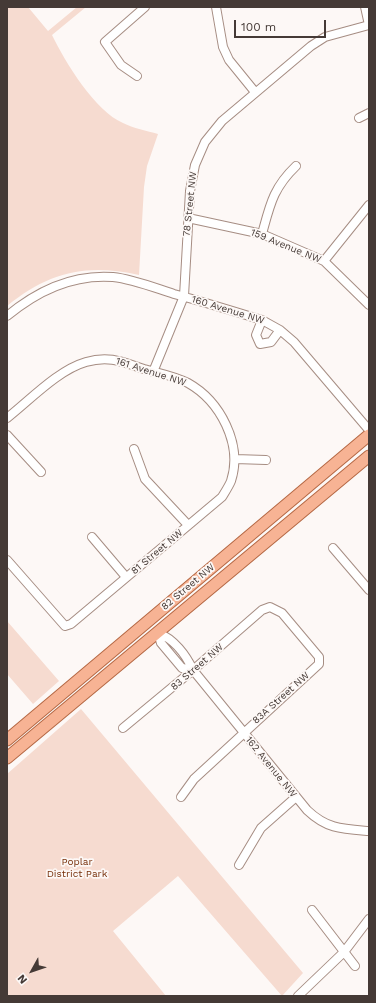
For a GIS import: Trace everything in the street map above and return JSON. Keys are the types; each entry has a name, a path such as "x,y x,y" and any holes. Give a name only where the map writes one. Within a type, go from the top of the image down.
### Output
{"main road":[{"name":"82 Street NW","path":"7,739 369,435"},
{"name":"82 Street NW","path":"7,758 369,456"},
{"path":"148,621 158,633"}],"street":[{"path":"137,76 121,65 105,42 144,7"},
{"path":"216,7 223,47 228,60 255,92"},
{"path":"365,7 369,25"},
{"name":"78 Street NW","path":"153,372 184,296 190,191 195,165 206,142 222,121 255,92 326,37 369,25"},
{"path":"359,118 369,113"},
{"path":"262,234 272,198 283,179 296,166"},
{"path":"324,261 369,204"},
{"name":"159 Avenue NW","path":"188,218 262,234 324,261 369,305"},
{"name":"160 Avenue NW","path":"7,316 31,297 47,289 72,280 113,277 184,296 262,320 280,330 294,342 369,430"},
{"path":"262,320 256,335 260,344 271,342 280,330"},
{"name":"161 Avenue NW","path":"7,418 66,371 86,362 110,358 187,383 208,398 220,412 228,428 235,459"},
{"path":"7,435 41,472"},
{"path":"134,448 145,478 188,525"},
{"path":"235,459 266,460"},
{"name":"81 Street NW","path":"7,560 65,626 71,624 222,497 231,481 235,459"},
{"path":"92,537 126,578"},
{"path":"333,548 369,590"},
{"name":"83 Street NW","path":"123,728 262,610 270,607 282,613 312,649"},
{"name":"162 Avenue NW","path":"158,633 168,637 189,661 193,670 296,797 314,816 327,825 338,829 369,832"},
{"name":"83A Street NW","path":"181,797 194,779 318,664 319,657 312,649"},
{"path":"7,739 17,750"},
{"path":"239,865 261,828 296,797"},
{"path":"312,910 355,966"},
{"path":"298,996 344,952 369,919"}],"green space":[{"path":"7,7 28,7 48,31 77,7 86,7 52,35 65,58 82,85 112,117 131,126 158,134 147,166 144,187 139,275 120,271 102,270 69,273 38,285 7,306"},
{"path":"7,621 59,681 33,704 7,674"},
{"name":"Poplar District Park","path":"81,709 303,973 282,996 178,876 113,931 166,996 7,996 7,774"}]}
